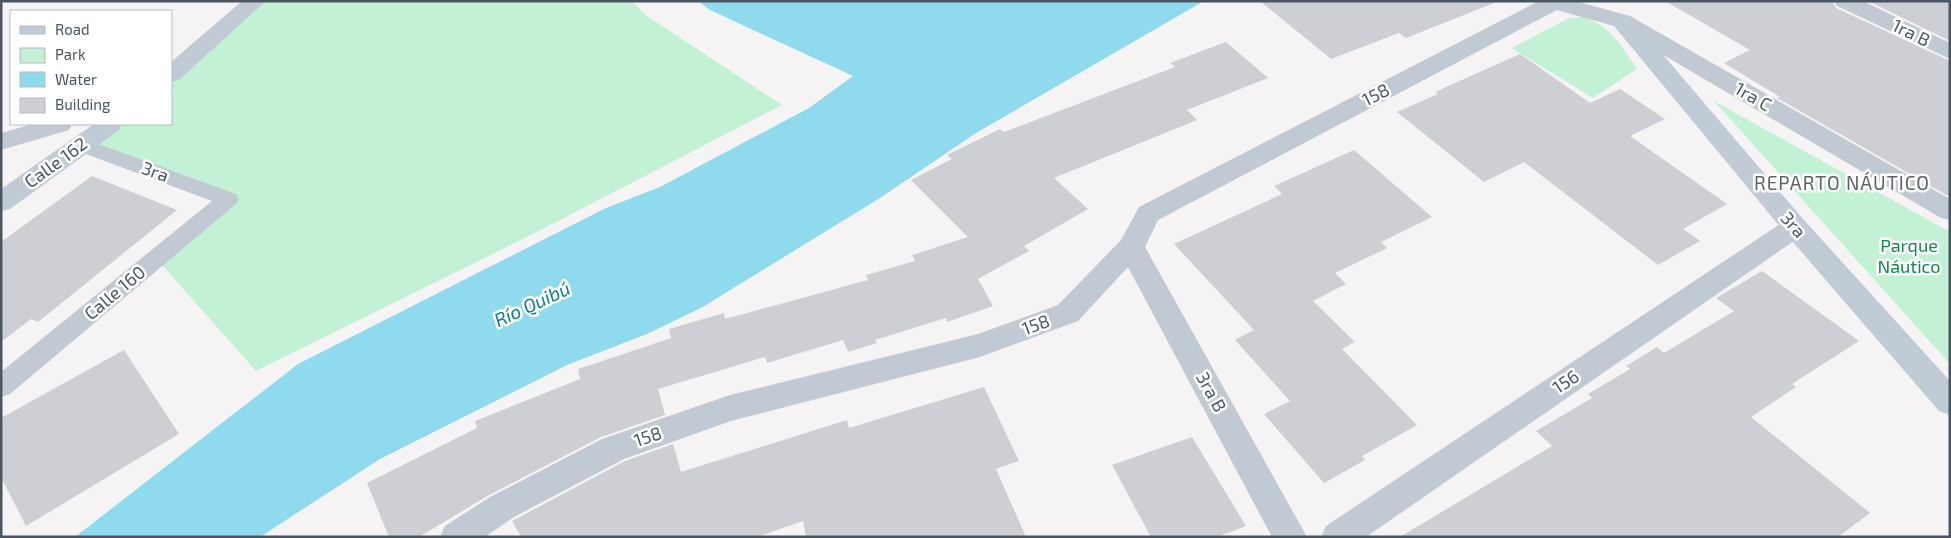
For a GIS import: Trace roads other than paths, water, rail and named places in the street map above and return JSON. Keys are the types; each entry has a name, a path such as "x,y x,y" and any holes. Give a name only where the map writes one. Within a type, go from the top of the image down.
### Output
{"street":[{"path":"172,74 255,1"},
{"name":"1ra B","path":"1845,1 1950,52"},
{"name":"1ra C","path":"1552,2 1624,11 1950,211"},
{"name":"158","path":"457,537 502,507 613,449 730,408 980,345 1068,313 1131,247 1148,214 1552,2"},
{"name":"3ra","path":"1624,11 1795,227 1950,402"},
{"path":"1,142 57,125"},
{"name":"Calle 162","path":"1,202 109,125"},
{"name":"156","path":"1338,537 1795,227"},
{"name":"3ra B","path":"1131,247 1290,537"}],"lane":[{"name":"3ra","path":"82,145 228,199"},
{"name":"Calle 160","path":"1,386 228,199"}],"water":[{"name":"Río Quibú","path":"698,1 1204,1 976,133 880,198 701,308 647,334 567,365 380,459 260,537 75,537 298,364 606,208 660,187 809,108 853,76 710,10"}],"district":[{"name":"REPARTO NÁUTICO","path":"1842,183"}],"park label":[{"name":"Parque Náutico","path":"1909,256"}]}
